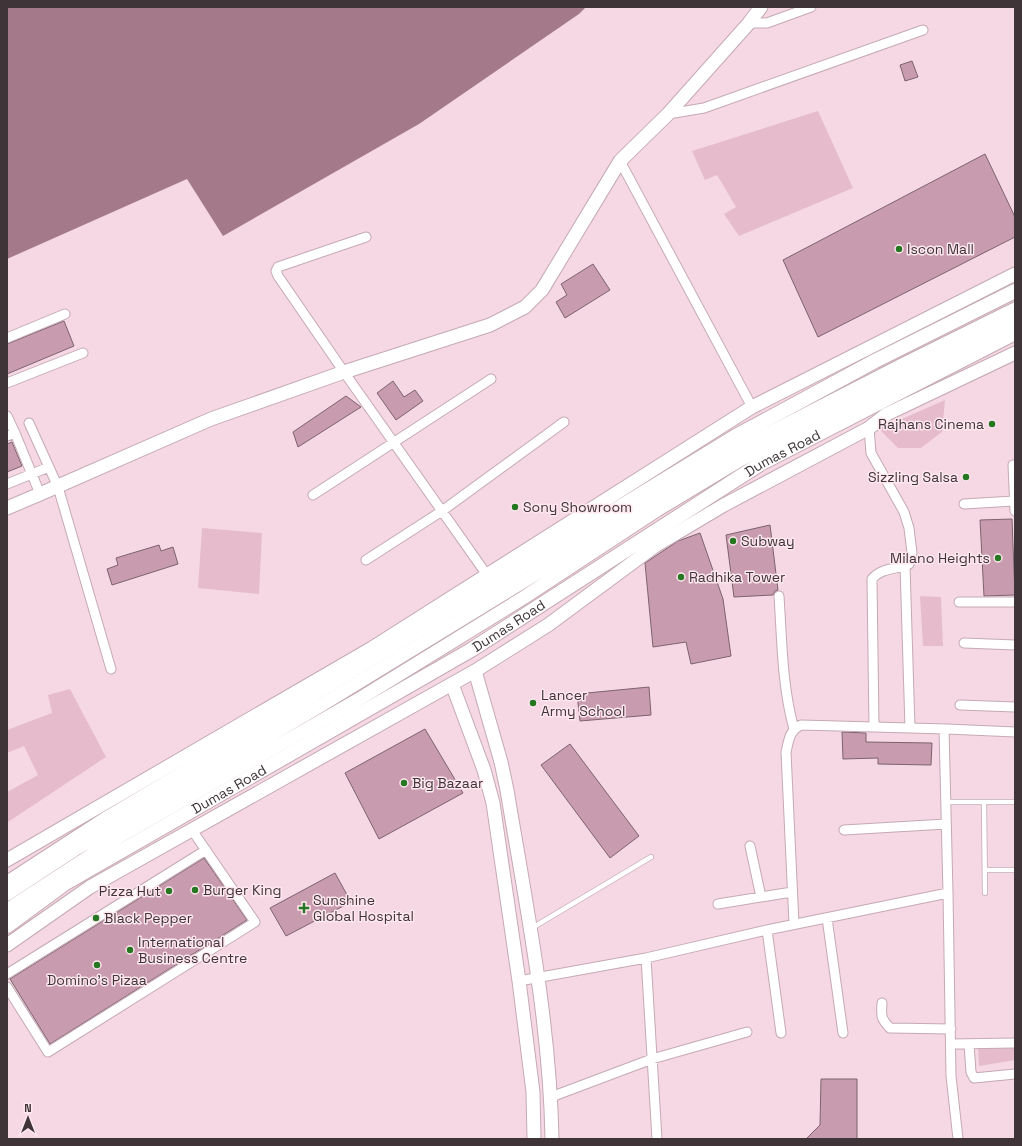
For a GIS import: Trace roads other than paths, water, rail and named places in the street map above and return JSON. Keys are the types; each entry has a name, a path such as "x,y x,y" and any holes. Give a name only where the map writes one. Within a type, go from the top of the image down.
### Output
{"main road":[{"path":"7,883 104,820 279,716 736,436 875,361 1015,291"},
{"name":"Dumas Road","path":"7,926 64,884 471,650 760,464 1015,333"}],"street":[{"path":"7,508 211,419 344,372 490,325 525,307 542,290 620,161 668,114 749,23 761,7"},
{"path":"749,23 767,23 811,7"},
{"path":"668,114 704,108 923,30"},
{"path":"620,161 752,407"},
{"path":"366,237 285,264 278,267 276,271 344,372 487,575"},
{"path":"7,860 372,648 752,407 1015,274"},
{"path":"7,894 74,850 320,706 746,445 1015,309"},
{"path":"7,338 65,314"},
{"path":"7,910 122,835 369,693 523,598 657,510 740,460 1015,319"},
{"path":"7,383 83,352"},
{"path":"7,945 90,887 475,671 548,626 654,546 724,505 868,428 887,414 1015,353"},
{"path":"313,495 490,379"},
{"path":"7,416 11,435 38,495"},
{"path":"366,560 442,511 564,422"},
{"path":"29,423 58,487 111,669"},
{"path":"868,428 871,453 904,512 912,553 908,564 905,566 880,572 872,579 874,728"},
{"path":"964,504 1015,506 1013,465 1015,465"},
{"path":"7,484 49,467"},
{"path":"905,566 910,728"},
{"path":"778,596 784,680 789,711 794,729"},
{"path":"959,602 1015,602"},
{"path":"964,643 1015,645"},
{"path":"475,671 501,762 507,790 538,978 551,1098 552,1139"},
{"path":"452,684 484,770 493,803 519,981 533,1092 534,1139"},
{"path":"960,705 1015,707"},
{"path":"794,924 786,752 789,738 794,729 801,725 1015,732"},
{"path":"944,729 951,1076 958,1139"},
{"path":"844,830 946,824"},
{"path":"7,987 48,1052 255,922 192,830"},
{"path":"750,846 761,897"},
{"path":"7,974 206,850"},
{"path":"718,904 792,892"},
{"path":"519,981 646,958 794,924 948,893"},
{"path":"827,918 843,1033"},
{"path":"767,930 781,1033"},
{"path":"646,958 656,1139"},
{"path":"882,1003 883,1021 890,1028 950,1029"},
{"path":"551,1098 652,1059 747,1032"},
{"path":"951,1044 1015,1043"},
{"path":"969,1044 971,1072 974,1078 1015,1074"}],"lane":[{"path":"946,802 1015,802"},
{"path":"984,802 985,893"},
{"path":"530,930 651,857"},
{"path":"985,870 1015,870"}],"place":[{"name":"Iscon Mall","path":"899,249"},
{"name":"Rajhans Cinema","path":"992,424"},
{"name":"Sizzling Salsa","path":"966,477"},
{"name":"Sony Showroom","path":"515,507"},
{"name":"Subway","path":"733,541"},
{"name":"Milano Heights","path":"998,558"},
{"name":"Radhika Tower","path":"681,577"},
{"name":"Lancer Army School","path":"533,703"},
{"name":"Big Bazaar","path":"404,783"},
{"name":"Burger King","path":"195,890"},
{"name":"Pizza Hut","path":"169,891"},
{"name":"Sunshine Global Hospital","path":"304,908"},
{"name":"Black Pepper","path":"96,918"},
{"name":"International Business Centre","path":"130,950"},
{"name":"Domino's Pizaa","path":"97,965"}]}
